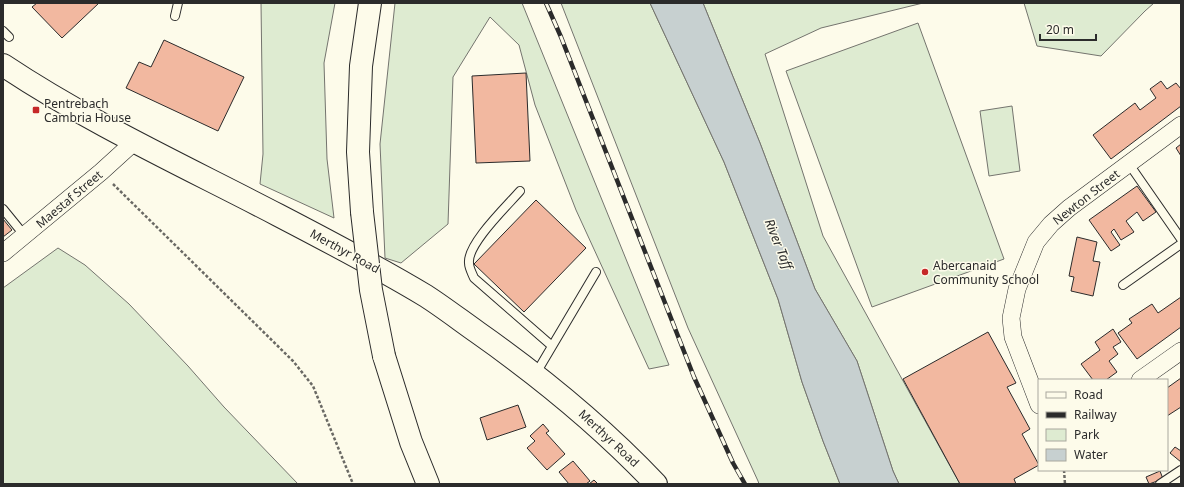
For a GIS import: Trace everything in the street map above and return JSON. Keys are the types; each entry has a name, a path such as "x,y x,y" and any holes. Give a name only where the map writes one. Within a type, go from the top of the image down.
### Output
{"main road":[{"path":"370,3 361,66 358,152 362,212 371,290 384,356 411,442 428,484"},
{"name":"Merthyr Road","path":"3,65 32,84 134,142 278,214 426,297 535,375 578,410 634,460 656,484"}],"street":[{"name":"Newton Street","path":"1038,402 1014,337 1011,318 1017,290 1036,242 1051,224 1069,208 1181,125"},
{"name":"Maestaf Street","path":"3,253 101,172 134,142"},
{"path":"1141,379 1181,351"}],"lane":[{"path":"175,16 178,3"},
{"path":"1129,164 1181,239"},
{"path":"520,191 476,242 470,253 468,262 474,278 552,346"},
{"path":"3,209 25,236"},
{"path":"1123,285 1181,244"},
{"path":"535,375 596,272"},
{"path":"1160,484 1181,470"}],"path":[{"path":"101,172 293,361 313,386 353,484"},
{"path":"1064,471 1066,484"}],"green space":[{"path":"261,3 335,3 324,63 327,159 334,218 260,184 263,154"},
{"path":"395,3 522,3 669,365 649,369 576,210 535,105 519,45 490,17 453,77 448,224 401,263 385,258 380,144"},
{"path":"561,3 650,3 724,162 778,299 802,382 840,484 759,484 688,328"},
{"path":"703,3 923,3 821,28 765,54 823,236 960,484 899,484 893,471 857,361 815,289 760,143"},
{"path":"1024,3 1154,3 1101,56 1037,46"},
{"path":"918,23 1004,259 872,307 786,71"},
{"path":"1012,106 1020,171 989,176 980,111"},
{"path":"58,248 85,265 129,304 188,366 224,407 298,484 3,484 3,288"}],"water":[{"name":"River Taff","path":"650,3 703,3 760,143 815,289 857,361 893,471 899,484 840,484 802,382 778,299 724,162"}],"building":[{"path":"37,3 99,3 62,38 32,7"},
{"path":"164,40 244,77 218,131 126,88 139,62 151,67"},
{"path":"526,73 530,161 476,163 472,76"},
{"path":"1161,81 1167,89 1176,83 1181,89 1181,106 1111,159 1093,135 1135,103 1140,110 1156,98 1150,89"},
{"path":"1181,144 1181,156 1176,148"},
{"path":"1137,186 1156,212 1143,221 1137,212 1126,221 1134,232 1121,240 1114,229 1111,232 1120,245 1111,251 1089,220"},
{"path":"536,200 586,248 524,312 474,264"},
{"path":"3,219 12,230 3,237"},
{"path":"1077,237 1097,242 1093,261 1100,262 1093,296 1071,291 1074,277 1069,276"},
{"path":"1181,297 1181,327 1137,359 1118,333 1132,323 1129,319 1152,304 1158,313"},
{"path":"1113,329 1121,342 1113,347 1118,354 1109,361 1117,372 1107,379 1092,379 1081,364 1100,350 1095,342"},
{"path":"988,332 1016,383 1007,387 1030,429 1022,434 1038,466 1014,479 1016,484 960,484 903,379"},
{"path":"1181,378 1181,407 1168,415 1168,387"},
{"path":"518,405 526,427 487,440 480,418"},
{"path":"543,424 549,431 546,433 565,454 547,470 527,448 535,441 530,436"},
{"path":"1175,447 1181,451 1181,462 1170,453"},
{"path":"573,461 590,481 586,484 569,484 559,472"},
{"path":"1160,471 1163,479 1149,484 1146,477"},
{"path":"594,480 598,484 589,484"}],"railway":[{"path":"546,3 561,37 694,377 733,463 745,484"}],"place":[{"name":"Pentrebach Cambria House","path":"36,110"},
{"name":"Abercanaid Community School","path":"925,272"}]}
